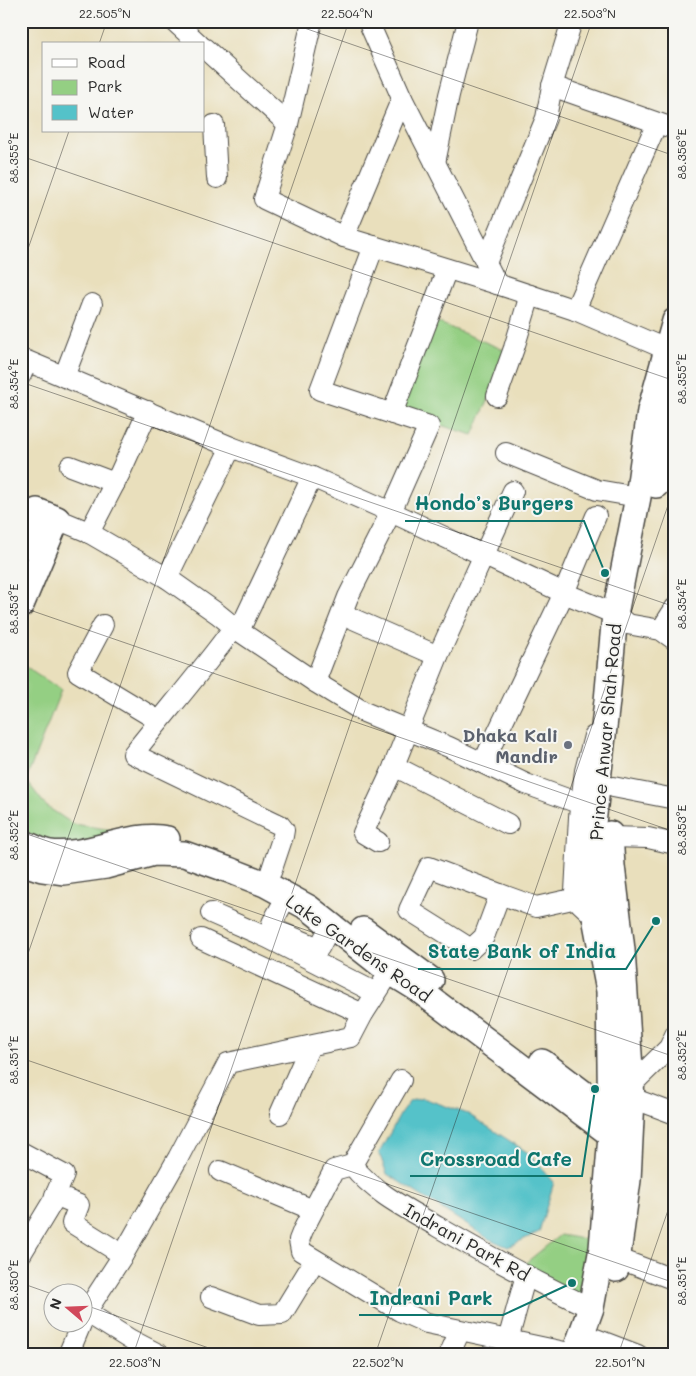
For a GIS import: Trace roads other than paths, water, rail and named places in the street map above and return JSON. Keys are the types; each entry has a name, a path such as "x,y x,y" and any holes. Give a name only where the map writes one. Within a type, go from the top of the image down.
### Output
{"main road":[{"name":"Prince Anwar Shah Road","path":"584,1350 615,1271 628,1180 621,1131 609,991 596,917 593,823 607,701 621,619 650,411 671,351 675,321"},
{"name":"Prince Anwar Shah Road","path":"584,1350 621,1131 631,1092 622,950 614,892 610,836 610,811 621,716 621,619 651,518 675,377"},
{"path":"21,547 38,512"},
{"path":"21,605 38,512"},
{"name":"Lake Gardens Road","path":"21,842 49,853 84,852 132,840 163,838 207,848 271,872 317,896 438,1004 621,1131"},
{"name":"Lake Gardens Road","path":"21,862 42,869 62,872 106,866 154,853 184,854 265,884 309,908 331,925 395,964"}],"street":[{"path":"174,21 197,42"},
{"path":"312,21 288,124 264,199 344,237 575,310 671,351"},
{"path":"368,21 402,98 497,284"},
{"path":"435,163 449,95 468,21"},
{"path":"486,263 546,118 552,86 572,21"},
{"path":"205,49 288,124"},
{"path":"552,86 666,126 575,310"},
{"path":"344,237 402,98"},
{"path":"214,125 216,178"},
{"path":"315,682 348,598 392,512 429,426 320,390 374,246"},
{"path":"392,414 447,269"},
{"path":"497,396 530,295"},
{"path":"64,377 92,304"},
{"path":"21,375 27,361 231,447 312,477 392,512 621,619 668,635 675,608"},
{"path":"89,533 115,484 148,411"},
{"path":"168,578 231,447"},
{"path":"506,453 597,490 638,497"},
{"path":"70,466 115,484"},
{"path":"271,872 283,836 284,830 280,825 133,754 236,629 312,477"},
{"path":"378,842 363,833 394,766 438,656 513,491"},
{"path":"38,512 89,533 168,578 236,629 364,712 483,763 526,784 581,804"},
{"path":"483,763 564,593 596,516"},
{"path":"342,614 438,656"},
{"path":"103,625 78,672 159,721"},
{"path":"596,917 581,904 575,892 575,874 585,771 607,701"},
{"path":"394,766 508,824"},
{"path":"613,787 675,799"},
{"path":"610,836 648,838 675,844"},
{"path":"500,894 484,937 471,949 408,910 429,867 536,907 578,898"},
{"path":"287,896 272,922 273,929 320,948 331,925"},
{"path":"211,913 268,938 376,994"},
{"path":"201,939 363,1014"},
{"path":"92,1304 123,1255 178,1158 228,1063 351,1037 363,1014 395,964"},
{"path":"675,1035 669,1048 631,1092 675,1114"},
{"path":"280,1114 310,1046"},
{"path":"401,1080 352,1165 334,1170 299,1240 301,1251 400,1311 427,1324 508,1340 638,1355"},
{"path":"21,1152 64,1175 56,1194 21,1254"},
{"name":"Indrani Park Rd","path":"352,1165 362,1178 392,1200 526,1276 591,1308"},
{"path":"220,1171 313,1210"},
{"path":"56,1194 79,1205 72,1223 123,1255"},
{"path":"617,1258 675,1280"},
{"path":"211,1297 259,1315 282,1314 315,1260"},
{"path":"508,1340 526,1276"},
{"path":"92,1324 127,1348 160,1355"},
{"path":"449,1355 460,1331"},
{"path":"68,1355 77,1334"}],"water":[{"path":"423,1098 468,1114 527,1152 554,1182 539,1232 508,1247 489,1239 387,1174 379,1153 401,1113 410,1101"}],"place":[{"name":"Hondo’s Burgers","path":"605,573"},
{"name":"Dhaka Kali Mandir","path":"568,745"},
{"name":"State Bank of India","path":"656,921"},
{"name":"Crossroad Cafe","path":"595,1089"},
{"name":"Indrani Park","path":"572,1283"}]}
